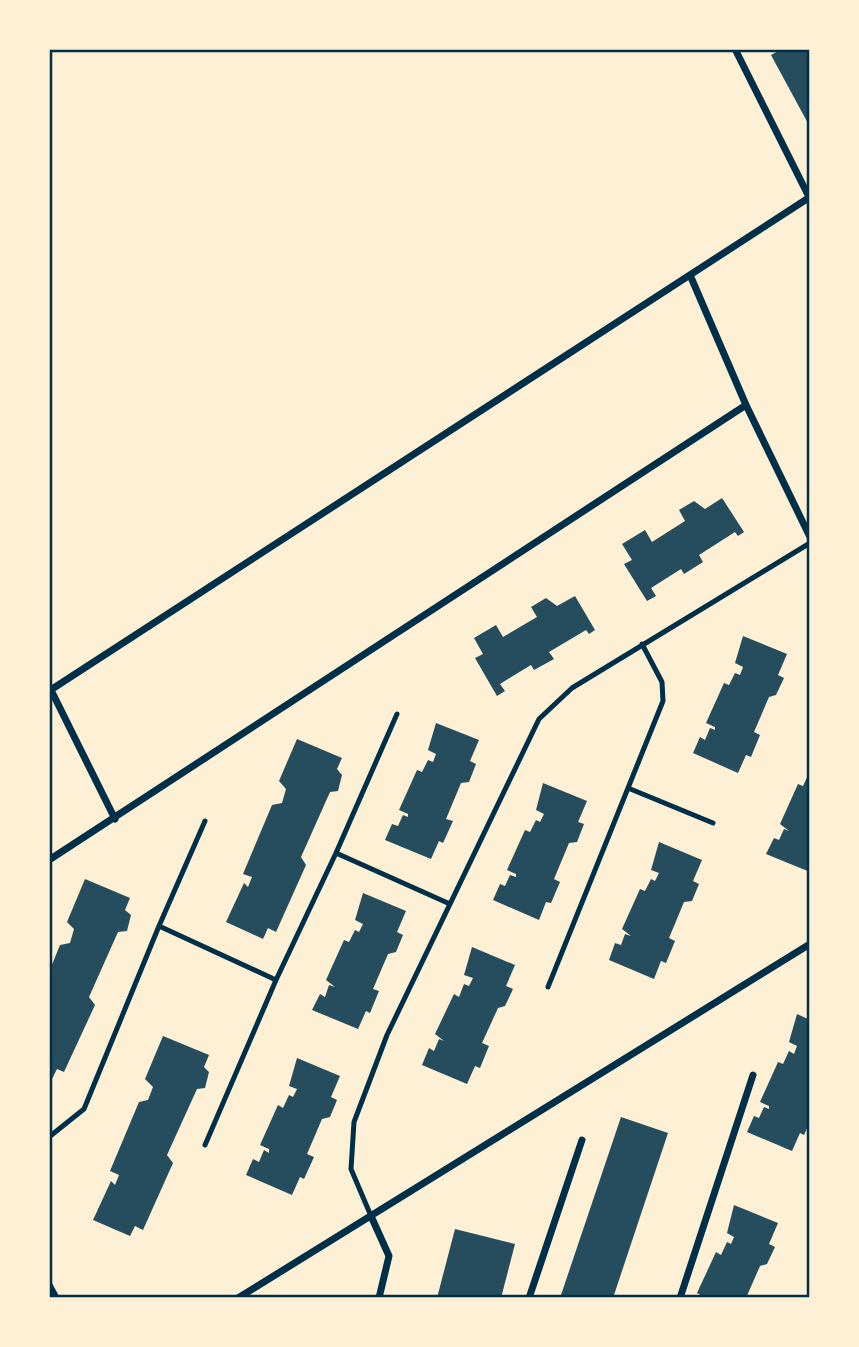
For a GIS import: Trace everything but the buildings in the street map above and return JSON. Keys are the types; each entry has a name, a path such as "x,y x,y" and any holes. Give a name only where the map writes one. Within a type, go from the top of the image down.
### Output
{"street":[{"path":"115,819 50,689 810,198 735,49"},
{"path":"690,275 746,405 810,537"},
{"path":"49,860 746,405"},
{"path":"238,1298 810,944"},
{"path":"680,1298 753,1075"},
{"path":"529,1298 582,1140"},
{"path":"371,1216 388,1256 379,1298"},
{"path":"49,1285 56,1298"}],"lane":[{"path":"371,1216 351,1169 354,1122 387,1035 539,719 572,688 810,543"},
{"path":"548,987 663,701 662,682 642,644"},
{"path":"205,1145 276,980 397,714"},
{"path":"628,788 712,824"},
{"path":"49,1137 83,1110 205,821"},
{"path":"336,853 450,904"},
{"path":"159,926 276,980"}]}
